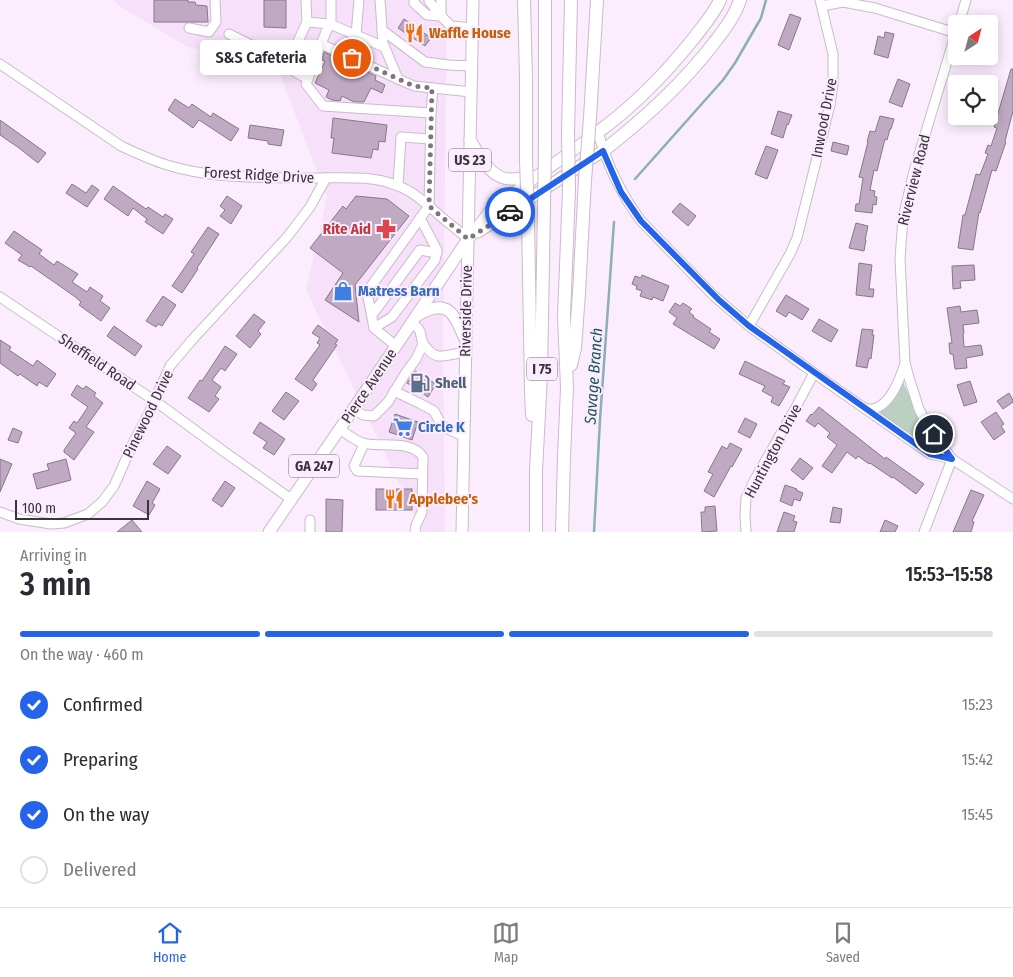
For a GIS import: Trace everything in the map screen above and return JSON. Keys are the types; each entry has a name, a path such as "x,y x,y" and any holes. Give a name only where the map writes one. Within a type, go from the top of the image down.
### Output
{"highway":[{"path":"524,0 531,392 536,471"},
{"name":"I 75","path":"536,532 536,471 542,374 545,0"},
{"name":"I 75","path":"562,532 567,388 564,316 569,190 568,133 571,0"},
{"path":"567,388 575,348 596,0"},
{"path":"598,132 631,106 657,81 707,21 720,0"},
{"path":"603,151 631,130 661,103 704,56 733,16 740,0"}],"main road":[{"name":"Riverside Drive","path":"462,532 473,0"},
{"name":"Pierce Avenue","path":"269,532 468,239 493,208 598,132"},
{"path":"470,140 488,168 496,174 510,179 534,177"},
{"name":"Pierce Avenue","path":"468,239 603,151"},
{"path":"414,320 427,310 433,308 446,309 455,318 466,347"}],"street":[{"path":"189,28 209,32 216,22 215,0"},
{"path":"286,67 307,22 306,0"},
{"path":"331,0 330,24 306,84 323,106 431,113"},
{"path":"356,35 359,0"},
{"path":"380,0 383,43 398,79"},
{"path":"414,0 414,3 427,15 441,16"},
{"path":"441,16 442,0"},
{"path":"962,15 966,0"},
{"path":"429,1 451,26 473,28"},
{"name":"Inwood Drive","path":"749,326 798,238 830,105 833,84 833,54 821,3 843,2 875,8 948,30"},
{"path":"307,22 330,24 384,47"},
{"path":"382,30 425,62 472,66"},
{"path":"229,34 308,79"},
{"path":"321,44 414,86 471,92"},
{"name":"Riverview Road","path":"948,58 914,171 903,218 900,259 905,363 918,409 952,459"},
{"name":"Forest Ridge Drive","path":"0,64 121,146 167,165 213,175 371,179 384,181 414,193 468,239"},
{"path":"396,346 374,328 367,292 429,206 432,88"},
{"path":"598,132 603,151 621,192 641,221 714,296 749,326 930,454 952,459 1013,499"},
{"path":"398,185 402,137 430,140"},
{"name":"Pinewood Drive","path":"0,512 19,519 51,524 64,523 88,514 102,502 114,486 170,366 288,236 310,206 326,178"},
{"path":"374,328 392,317 435,260 437,250 420,218"},
{"path":"372,315 420,250 436,253"},
{"name":"Sheffield Road","path":"0,297 155,401 291,499"},
{"path":"414,320 421,332 424,344 438,357 466,347"},
{"path":"354,409 363,415 374,416 388,402 424,344"},
{"name":"Riverview Road","path":"864,408 878,408 885,403 895,387 905,363"},
{"name":"Huntington Drive","path":"746,532 746,498 755,478 814,372"},
{"path":"394,391 434,412 441,424 447,429 464,436"},
{"path":"340,429 364,444 408,446 423,457 422,512 415,532"},
{"path":"364,444 354,466 357,472 422,474"},
{"path":"924,532 952,459"},
{"path":"310,520 310,532"}],"shaded area":[{"path":"113,0 447,0 443,346 445,532 423,532 306,290 327,197 279,72 186,46 118,5"}],"green space":[{"path":"903,382 933,449 879,413 893,401"}],"building":[{"path":"154,0 188,0 188,2 195,2 196,5 207,6 208,22 154,22"},
{"path":"264,0 286,0 286,28 264,27"},
{"path":"790,14 801,18 789,50 778,45"},
{"name":"Waffle House","path":"404,19 431,38 425,46 398,28"},
{"path":"885,32 894,34 888,58 874,54 878,36 884,38"},
{"path":"324,52 376,76 375,80 385,85 382,93 371,88 364,102 354,102 342,96 340,101 326,97 329,90 315,83 325,61 322,60"},
{"path":"1011,69 1013,69 1013,111 1006,142 996,171 992,170 979,212 973,250 958,248 963,215 965,215 976,174 980,175 988,154 985,153 988,145 991,146 997,128 994,127 995,125 998,125 998,113"},
{"path":"898,79 910,84 902,107 889,102"},
{"path":"175,99 189,108 192,104 211,117 213,113 239,129 231,141 199,120 193,128 168,110"},
{"path":"778,111 792,115 783,138 771,134"},
{"path":"880,116 894,119 887,140 885,139 877,171 874,170 870,190 875,191 874,196 877,197 876,205 873,204 872,213 855,211 856,204 859,204 863,178 859,177 867,142 870,131 875,132"},
{"path":"333,118 387,125 385,142 379,141 378,150 373,149 371,158 332,153 334,138 331,138"},
{"path":"0,120 46,153 38,163 0,135"},
{"path":"250,125 284,130 281,146 268,144 268,141 248,138"},
{"path":"833,142 849,146 847,155 831,151"},
{"path":"766,146 778,150 767,179 755,174"},
{"path":"72,184 86,193 92,185 99,190 87,207 66,193"},
{"path":"113,186 146,209 148,207 163,217 165,214 173,219 163,234 145,222 147,219 133,208 128,216 104,199"},
{"path":"227,196 242,206 231,224 220,216 225,210 220,206"},
{"path":"356,196 387,199 409,216 355,285 359,322 325,300 343,273 310,248 343,206 346,209"},
{"path":"680,203 696,216 688,226 672,212"},
{"path":"856,223 868,226 864,251 849,248"},
{"path":"208,227 219,234 182,293 172,286 194,254 191,252"},
{"path":"14,231 42,250 39,254 54,265 57,261 78,274 72,282 87,292 90,287 103,296 100,301 110,308 101,321 79,305 81,302 74,296 31,266 18,260 22,255 5,243"},
{"path":"859,263 872,265 869,289 874,289 873,297 856,295"},
{"path":"974,265 975,280 960,281 961,288 953,289 952,266"},
{"path":"642,275 669,286 663,301 653,297 652,300 640,296 642,291 636,289 637,286 632,284 635,276 641,278"},
{"path":"786,295 809,309 802,320 789,312 786,317 776,311"},
{"path":"163,296 176,305 162,326 158,324 156,327 146,321"},
{"path":"675,303 680,306 683,303 692,309 689,312 693,317 711,329 709,332 720,339 714,349 673,324 677,318 669,312"},
{"path":"960,306 961,312 977,310 979,323 963,325 964,347 981,345 983,355 966,358 967,368 955,369 953,354 950,354 949,343 952,343 947,308"},
{"path":"254,314 265,322 258,331 261,334 250,348 236,336"},
{"path":"819,319 838,330 831,342 812,331"},
{"path":"318,325 338,340 335,344 337,345 313,380 317,384 312,391 295,379 320,345 317,343 320,338 312,333"},
{"path":"114,326 142,346 135,356 107,336"},
{"path":"862,329 873,330 872,335 874,335 871,359 869,358 867,368 856,366"},
{"path":"0,340 11,347 9,350 33,366 37,360 56,374 47,387 39,382 37,386 20,374 18,376 0,363"},
{"path":"225,346 237,354 225,371 221,368 212,380 221,387 215,396 219,399 209,412 188,398 200,380 202,381"},
{"path":"745,361 785,381 783,384 790,387 779,406 771,402 773,397 762,391 765,386 739,374"},
{"path":"415,371 436,384 428,397 407,383"},
{"path":"970,381 977,402 964,406 957,385"},
{"path":"77,385 83,389 86,386 96,393 94,396 103,403 86,427 94,432 74,460 64,452 76,433 69,428 74,421 77,423 88,407 71,395"},
{"path":"286,392 299,401 284,420 272,411"},
{"path":"1009,393 1013,402 1003,409 997,401"},
{"path":"819,407 885,459 886,457 924,484 916,494 870,463 858,456 856,459 847,452 832,473 822,466 837,445 827,437 830,433 818,423 815,427 806,421"},
{"path":"996,412 1004,424 1001,426 1005,432 994,440 981,422"},
{"name":"Circle K","path":"395,414 418,422 412,440 389,432"},
{"path":"745,418 757,424 750,438 738,432"},
{"path":"260,422 285,439 274,455 263,448 267,442 253,433"},
{"path":"13,428 22,432 18,443 8,440"},
{"path":"730,443 742,449 714,497 704,491 713,474 708,472 722,446 727,449"},
{"path":"167,446 181,456 168,474 153,464"},
{"path":"800,458 813,468 803,480 791,470"},
{"path":"0,459 12,464 0,492"},
{"path":"66,459 71,480 37,489 33,474 49,470 47,464"},
{"path":"147,481 160,489 152,503 155,505 149,515 133,506"},
{"path":"225,481 235,488 222,507 212,500"},
{"path":"785,485 803,493 800,501 794,499 792,506 780,501"},
{"name":"Applebee's","path":"376,489 412,489 412,510 376,510"},
{"path":"971,490 984,495 972,521 974,522 971,532 953,532"},
{"path":"326,499 343,500 342,532 326,532"},
{"path":"715,506 717,531 702,532 701,512 705,512 705,507"},
{"path":"833,507 842,509 840,523 830,522"},
{"path":"784,512 795,516 793,521 797,522 794,532 777,532"},
{"path":"132,520 142,532 117,532"},
{"path":"885,520 898,526 895,532 880,532"}],"waterway":[{"name":"Savage Branch","path":"635,179 723,80 761,18 766,0"},
{"name":"Savage Branch","path":"594,532 614,222"}],"way so far":[{"path":"352,58 414,86 432,88 429,206 468,239 510,212"}],"place":[{"name":"Waffle House","path":"414,33"},
{"name":"S&S Cafeteria","path":"352,58"},
{"name":"Rite Aid","path":"386,229"},
{"name":"Matress Barn","path":"343,291"},
{"name":"Shell","path":"420,383"},
{"name":"Circle K","path":"403,427"},
{"name":"Applebee's","path":"394,499"}],"route":[{"path":"510,212 603,151 621,192 641,221 692,274 749,326 930,454 952,459 934,434"}]}
